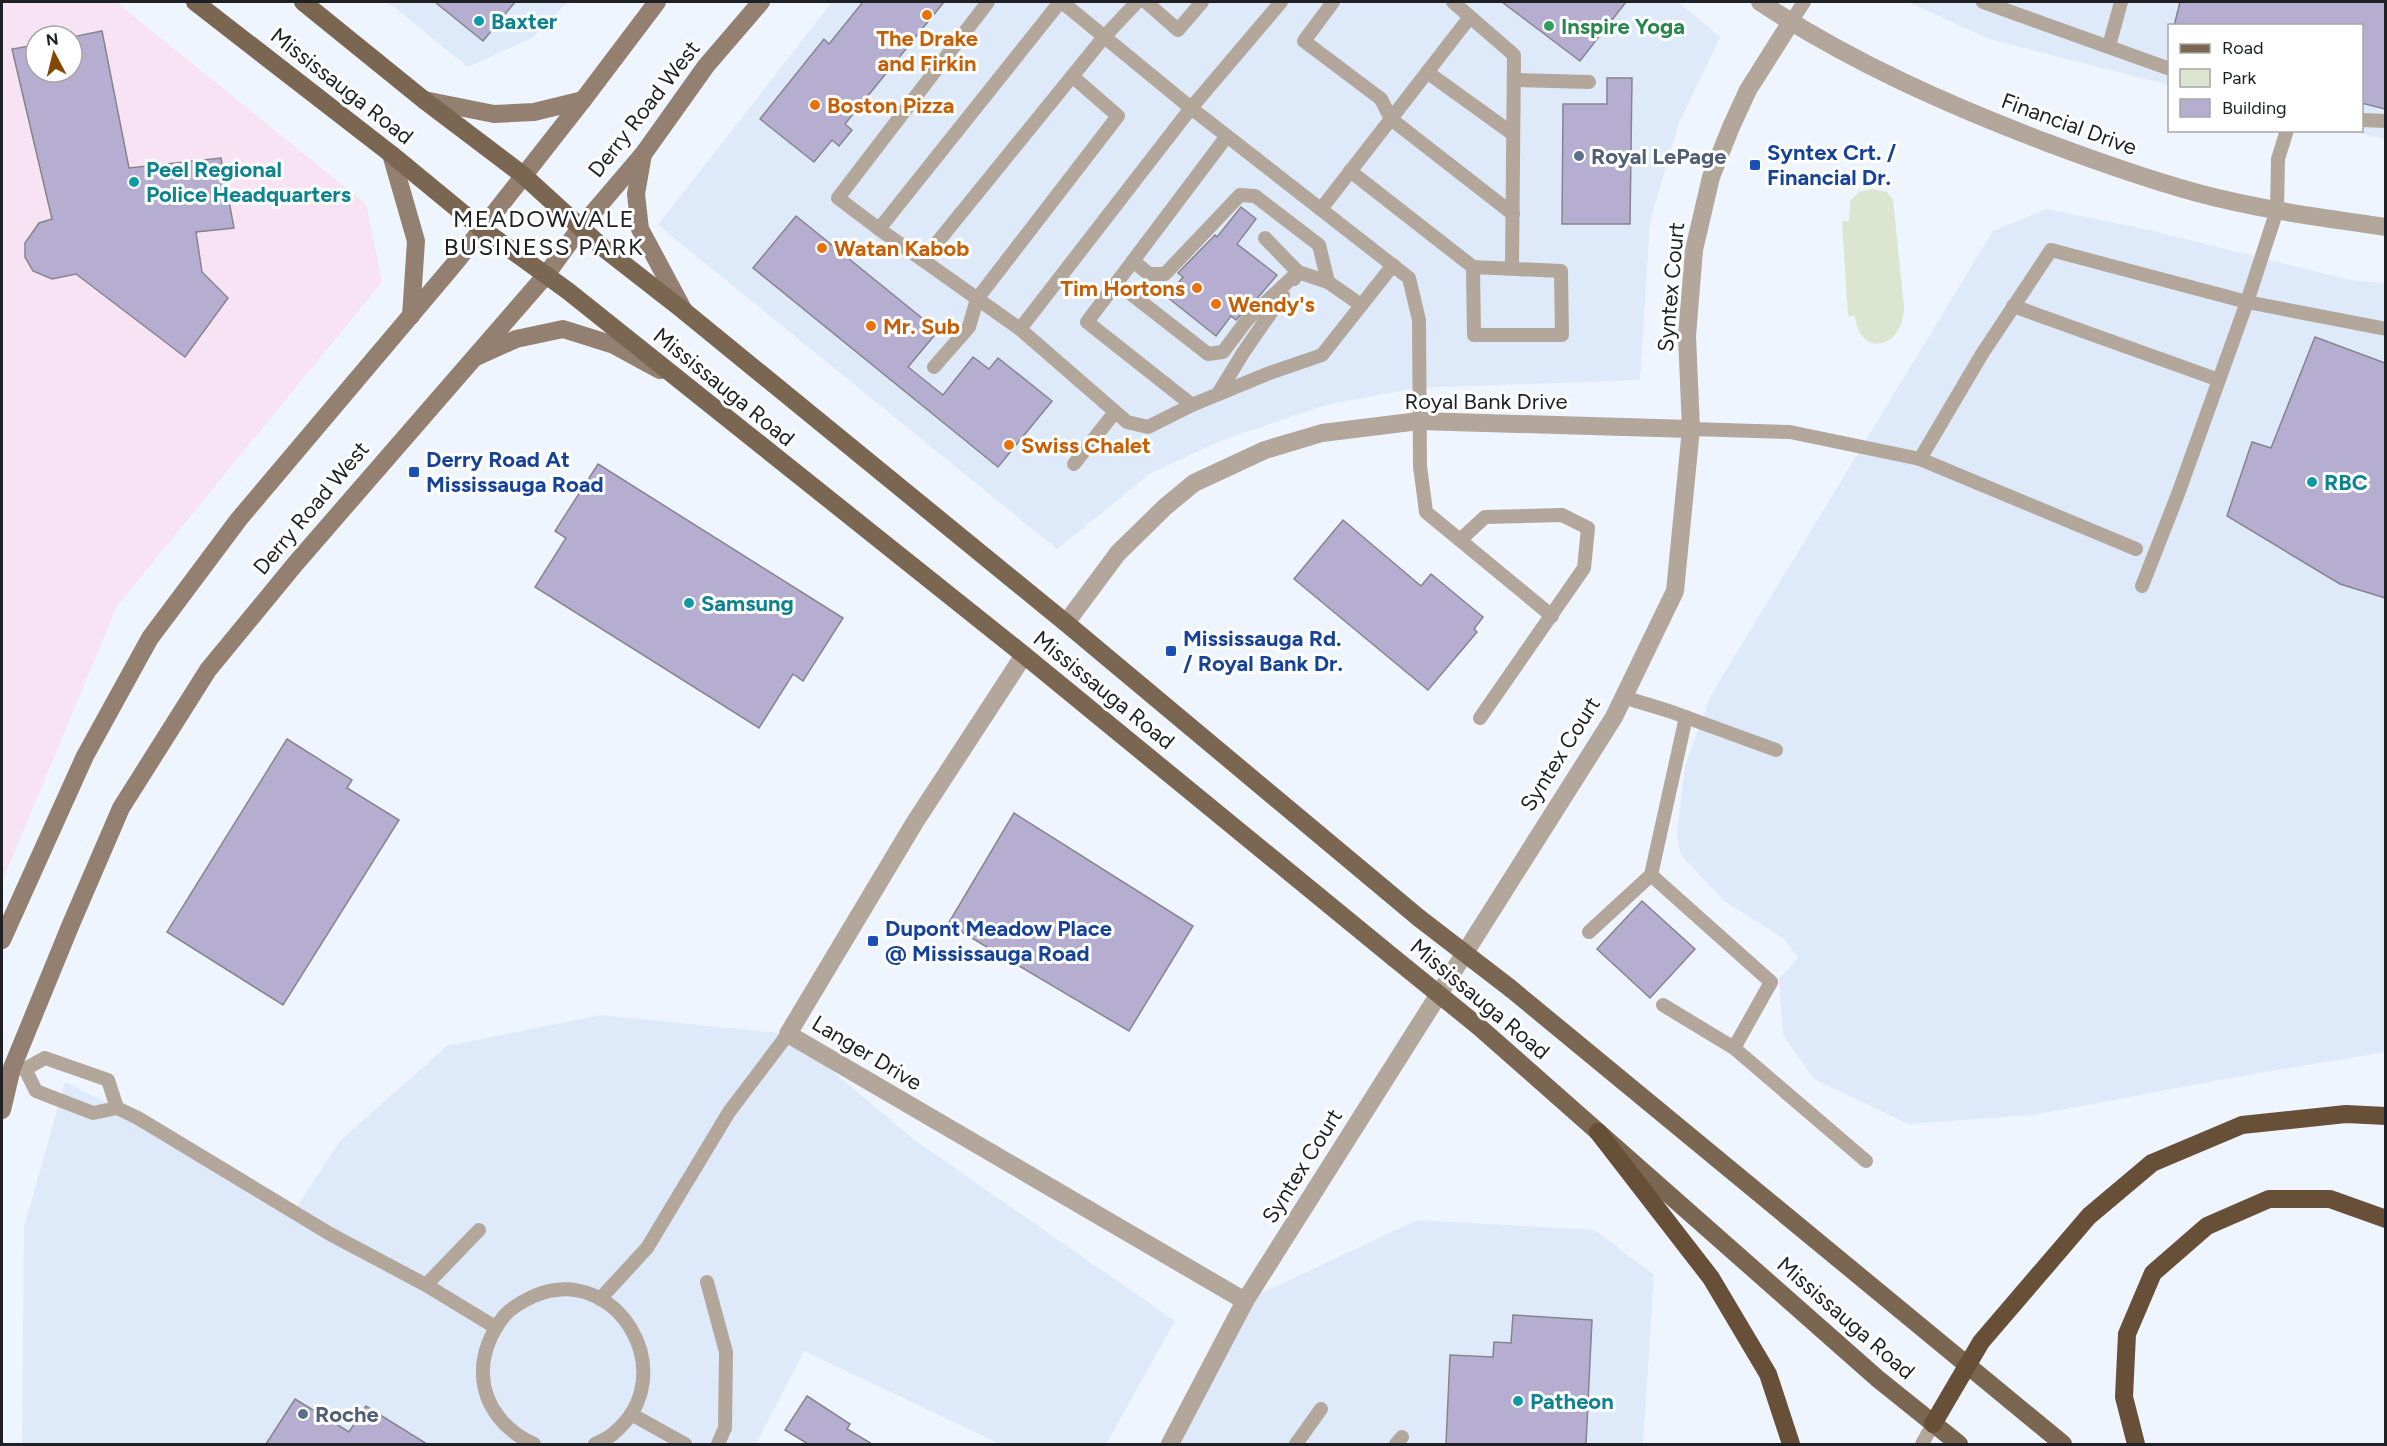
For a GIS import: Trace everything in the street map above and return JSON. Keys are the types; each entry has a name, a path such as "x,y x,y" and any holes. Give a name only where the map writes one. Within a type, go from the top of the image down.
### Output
{"highway":[{"path":"1934,1424 1966,1365 1982,1342 2090,1216 2151,1162 2242,1125 2346,1114 2385,1116"},
{"path":"1598,1132 1711,1278 1768,1374 1791,1444"},
{"path":"2136,1444 2124,1397 2127,1334 2153,1273 2207,1226 2269,1199 2330,1199 2385,1219"}],"main road":[{"name":"Mississauga Road","path":"195,2 391,154 482,229 546,275 1024,655 1478,1026 1878,1379 1959,1444"},
{"name":"Mississauga Road","path":"303,2 424,100 523,175 580,228 1066,623 1419,918 1510,988 2063,1444"},
{"name":"Derry Road West","path":"2,940 85,756 150,638 239,519 482,229 657,2"},
{"name":"Derry Road West","path":"2,1110 13,1067 71,924 122,808 208,670 296,563 546,275 580,228 644,153 706,66 761,2"},
{"path":"424,100 494,114 534,112 583,100"},
{"path":"644,153 636,194 640,229 684,311"},
{"path":"391,154 416,241 411,316"},
{"path":"471,359 516,339 563,329 614,345 676,380"}],"street":[{"name":"Financial Drive","path":"1760,2 1791,22 1899,80 1976,116 2112,167 2195,192 2277,210 2385,227"},
{"name":"Syntex Court","path":"1170,1444 1245,1301 1614,717 1675,591 1691,429 1687,336 1694,250 1711,177 1748,90 1791,22"},
{"name":"Royal Bank Drive","path":"1066,623 1118,553 1165,507 1194,483 1264,450 1322,433 1419,421 1691,429"},
{"name":"Langer Drive","path":"1024,655 915,822 789,1034 1245,1301"}],"lane":[{"path":"988,2 838,198 1020,329 1127,422 1148,427 1218,394 1322,355 1394,265"},
{"path":"879,229 1061,2 1191,108 1409,278 1419,320 1421,479 1426,512 1552,616"},
{"path":"923,261 1104,37 1137,2"},
{"path":"1146,2 1178,30 1202,2"},
{"path":"1020,329 1191,108 1281,2"},
{"path":"1333,2 1304,41 1381,99 1391,118 1513,214"},
{"path":"1453,2 1514,55 1512,268"},
{"path":"1791,22 1804,2"},
{"path":"1983,2 2168,69"},
{"path":"2109,46 2121,2"},
{"path":"1321,209 1470,17"},
{"path":"1427,72 1513,134"},
{"path":"934,367 969,327 977,299 1118,116 1072,76"},
{"path":"1514,80 1588,82"},
{"path":"2363,120 2385,121"},
{"path":"2142,586 2219,380 2277,210 2278,159 2286,132"},
{"path":"1192,405 1087,322 1227,136"},
{"path":"1350,171 1473,267 1561,271 1562,335 1474,335 1473,267"},
{"path":"1133,261 1149,274 1165,274 1240,195 1255,196 1319,245 1328,282"},
{"path":"1265,238 1298,272 1328,282 1361,305"},
{"path":"1920,459 1982,354 2051,250 2247,302 2385,329"},
{"path":"1117,284 1208,354 1222,352 1247,320 1298,272"},
{"path":"1218,394 1298,272"},
{"path":"2013,306 2219,380"},
{"path":"1074,464 1115,412"},
{"path":"1691,429 1790,432 1920,459 2136,549"},
{"path":"1460,540 1485,517 1562,515 1588,528 1584,568 1480,718"},
{"path":"1623,697 1776,750"},
{"path":"1589,932 1651,875 1686,717"},
{"path":"1651,875 1771,982 1734,1048"},
{"path":"1663,1005 1734,1048 1866,1161"},
{"path":"600,1299 647,1248 729,1112 789,1034"},
{"path":"117,1108 108,1080 45,1058 13,1067 36,1090 93,1113 117,1108 138,1118 330,1234 426,1285 495,1327"},
{"path":"426,1285 479,1230"},
{"path":"707,1282 726,1352 725,1428 718,1444"},
{"path":"534,1444 520,1438 501,1422 488,1400 483,1375 485,1350 495,1327 516,1306 542,1293 562,1290 582,1292 600,1299 619,1311 633,1329 642,1350 644,1372 641,1394 631,1414 614,1433 595,1444"},
{"path":"1296,1444 1321,1409"},
{"path":"631,1414 685,1444"},
{"path":"1922,1444 1934,1424"}],"shaded area":[{"path":"2,2 116,2 366,204 382,282 117,606 2,882"},
{"path":"388,2 568,2 532,38 468,67"},
{"path":"832,2 1678,2 1720,37 1679,123 1650,221 1640,380 1416,388 1326,405 1225,439 1151,473 1057,549 658,225"},
{"path":"1908,2 2385,2 2385,139 2354,132 2363,132 2363,24 2168,24 2168,85 1989,39"},
{"path":"2047,209 2149,230 2351,280 2385,283 2385,1052 2235,1077 2034,1115 1908,1124 1814,1079 1783,1035 1779,979 1798,958 1783,938 1724,901 1681,855 1677,835 1685,766 1711,695 1993,231"},
{"path":"601,1015 788,1034 916,1141 1175,1321 1106,1444 1000,1444 804,1351 756,1444 22,1444 24,1228 65,1082 138,1118 294,1211 340,1141 447,1046"},
{"path":"1417,1220 1595,1230 1654,1275 1643,1444 1170,1444 1245,1301"}],"green space":[{"path":"1872,189 1887,192 1893,200 1904,307 1902,322 1896,333 1889,340 1881,343 1872,343 1864,338 1858,329 1855,316 1848,316 1842,221 1849,221 1850,201 1859,192"}],"building":[{"name":"Baxter","path":"435,2 515,2 483,41"},
{"path":"863,2 944,2 845,124 852,130 839,146 832,140 814,162 760,119 824,39 829,44"},
{"path":"1502,2 1626,2 1580,61"},
{"path":"2180,2 2385,2 2385,109 2363,104 2363,24 2174,24"},
{"name":"Peel Regional Police Headquarters","path":"102,31 129,168 221,158 234,228 196,232 202,272 228,298 185,357 76,274 52,279 33,271 25,257 25,243 39,223 52,219 12,49 24,47 24,84 84,84 84,35"},
{"path":"1607,78 1632,78 1630,224 1562,224 1563,104 1607,104"},
{"path":"1241,207 1256,219 1237,244 1277,275 1236,320 1231,316 1216,336 1167,297 1183,277 1178,273 1215,235 1217,237"},
{"path":"796,216 938,331 908,367 943,395 973,357 989,369 998,358 1052,401 998,467 753,268"},
{"name":"RBC","path":"2315,337 2385,363 2385,598 2340,584 2227,516 2252,442 2271,448"},
{"name":"Samsung","path":"598,464 843,618 803,681 793,674 759,728 535,587 566,538 555,531"},
{"path":"1343,520 1421,586 1431,574 1483,617 1474,629 1477,632 1428,690 1294,579"},
{"path":"287,739 352,780 347,788 399,820 283,1005 167,932"},
{"path":"1014,813 1193,926 1129,1031 948,924"},
{"path":"1642,901 1695,949 1650,998 1597,949"},
{"name":"Patheon","path":"1513,1315 1592,1320 1586,1444 1446,1444 1450,1355 1493,1357 1494,1342 1511,1343"},
{"path":"807,1396 850,1424 847,1429 872,1444 808,1444 785,1430"},
{"name":"Roche","path":"295,1399 349,1432 366,1406 427,1444 266,1444"}],"place":[{"name":"The Drake and Firkin","path":"927,15"},
{"name":"Baxter","path":"479,21"},
{"name":"Inspire Yoga","path":"1549,26"},
{"name":"Boston Pizza","path":"815,105"},
{"name":"Royal LePage","path":"1579,156"},
{"name":"Syntex Crt. / Financial Dr.","path":"1755,165"},
{"name":"Peel Regional Police Headquarters","path":"134,182"},
{"name":"Watan Kabob","path":"822,248"},
{"name":"Tim Hortons","path":"1197,288"},
{"name":"Wendy's","path":"1216,304"},
{"name":"Mr. Sub","path":"871,326"},
{"name":"Swiss Chalet","path":"1009,445"},
{"name":"Derry Road At Mississauga Road","path":"414,472"},
{"name":"RBC","path":"2312,482"},
{"name":"Samsung","path":"689,603"},
{"name":"Mississauga Rd. / Royal Bank Dr.","path":"1171,651"},
{"name":"Dupont Meadow Place @ Mississauga Road","path":"873,941"},
{"name":"Patheon","path":"1518,1401"},
{"name":"Roche","path":"303,1414"}],"district":[{"name":"MEADOWVALE BUSINESS PARK","path":"544,232"}]}
